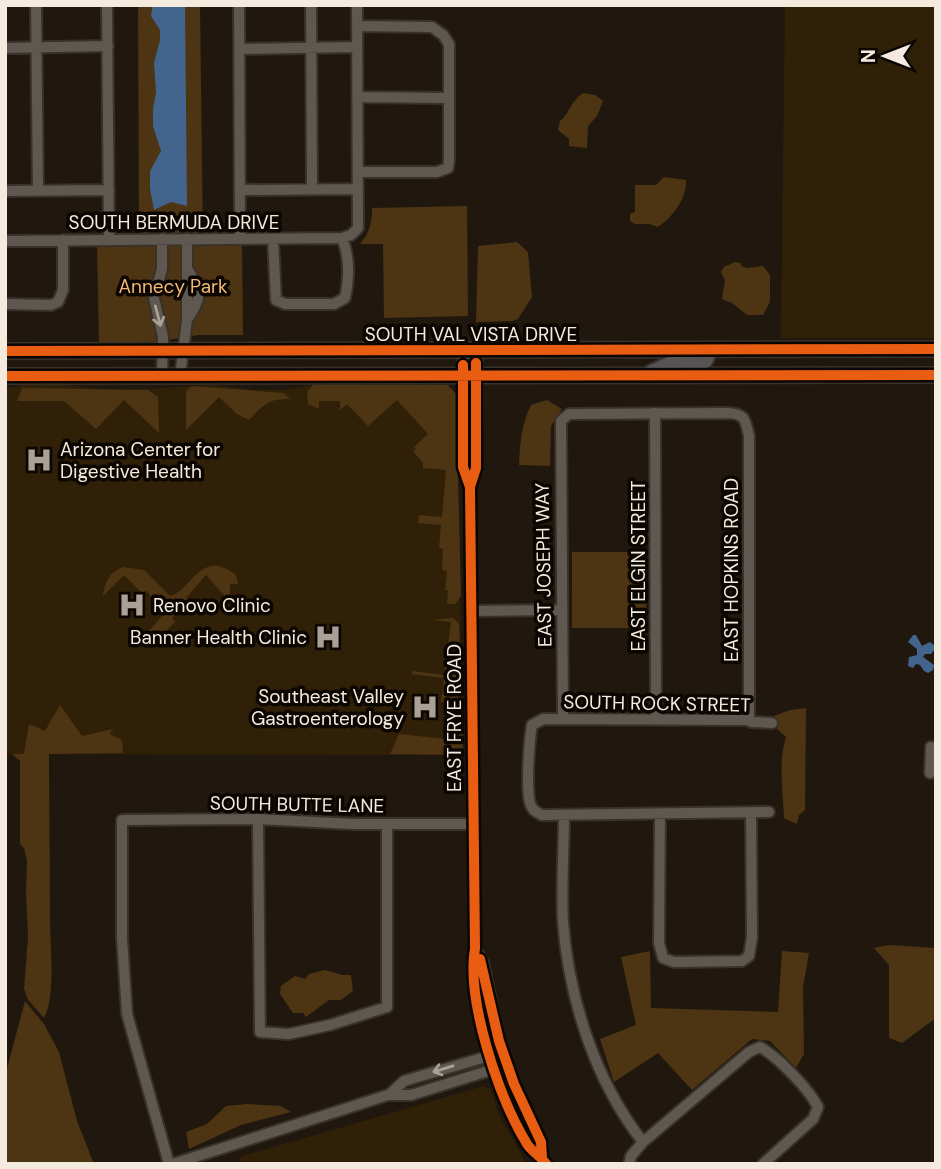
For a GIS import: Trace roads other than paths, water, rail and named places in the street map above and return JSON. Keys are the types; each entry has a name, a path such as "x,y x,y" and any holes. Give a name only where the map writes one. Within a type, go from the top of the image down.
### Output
{"main road":[{"name":"SOUTH VAL VISTA DRIVE","path":"5,351 936,349"},
{"path":"830,350 830,374"},
{"path":"644,375 669,363 705,360 710,351"},
{"path":"5,376 936,375"}],"street":[{"path":"36,5 38,191"},
{"path":"107,5 109,239"},
{"path":"239,5 240,239"},
{"path":"311,5 312,189"},
{"path":"273,239 276,300 285,304 334,304 345,298 348,285 348,250 342,238 351,235 358,228 357,5"},
{"path":"357,26 432,27 443,35 449,44 448,168 437,172 358,172"},
{"path":"5,48 108,46"},
{"path":"239,49 357,47"},
{"path":"358,97 449,97"},
{"path":"240,190 358,189"},
{"path":"5,191 108,190"},
{"name":"SOUTH BERMUDA DRIVE","path":"5,241 342,238"},
{"path":"162,239 162,269 154,298 162,331 162,376"},
{"path":"180,376 187,320 187,239"},
{"path":"5,304 51,305 58,302 63,290 63,240"},
{"name":"EAST FRYE ROAD","path":"470,351 463,467 470,487 475,948 472,966 474,986 493,1062 509,1107 529,1148 544,1161"},
{"name":"EAST HOPKINS ROAD","path":"655,413 729,412 739,414 745,420 749,436 749,720"},
{"name":"EAST JOSEPH WAY","path":"563,719 561,421 569,414 655,413"},
{"name":"EAST ELGIN STREET","path":"655,413 656,720"},
{"path":"471,611 561,610"},
{"name":"SOUTH ROCK STREET","path":"564,815 542,815 534,811 530,802 532,725 543,719 749,720 772,723"},
{"path":"930,773 931,747"},
{"path":"643,1142 629,1125 597,1063 573,983 563,920 564,815 769,812"},
{"path":"660,815 659,943 663,958 674,962 742,961 750,956 752,937 751,813"},
{"path":"258,819 260,1032 289,1034 330,1025 387,1007 387,824"},
{"name":"SOUTH BUTTE LANE","path":"171,1164 127,1014 122,939 122,820 258,819 472,824"},
{"name":"EAST FRYE ROAD","path":"475,948 483,963 504,1058 541,1142 544,1161"},
{"path":"629,1164 631,1156 643,1142 749,1052 760,1047 769,1052 813,1097 818,1107 813,1119 764,1164"},
{"path":"171,1164 388,1095 411,1095 504,1058"}],"water":[{"path":"153,5 185,5 187,206 171,202 154,210 150,171 161,151 153,126 156,92 154,63 160,30 151,16"},
{"path":"916,635 922,646 930,642 934,645 935,649 931,654 925,654 923,657 934,665 933,670 928,673 920,665 916,664 913,668 908,666 909,657 917,655 917,649 908,642"}],"place":[{"name":"Arizona Center for Digestive Health","path":"39,460"},
{"name":"Renovo Clinic","path":"132,605"},
{"name":"Banner Health Clinic","path":"328,637"},
{"name":"Southeast Valley Gastroenterology","path":"425,707"}],"park label":[{"name":"Annecy Park","path":"173,286"}]}
